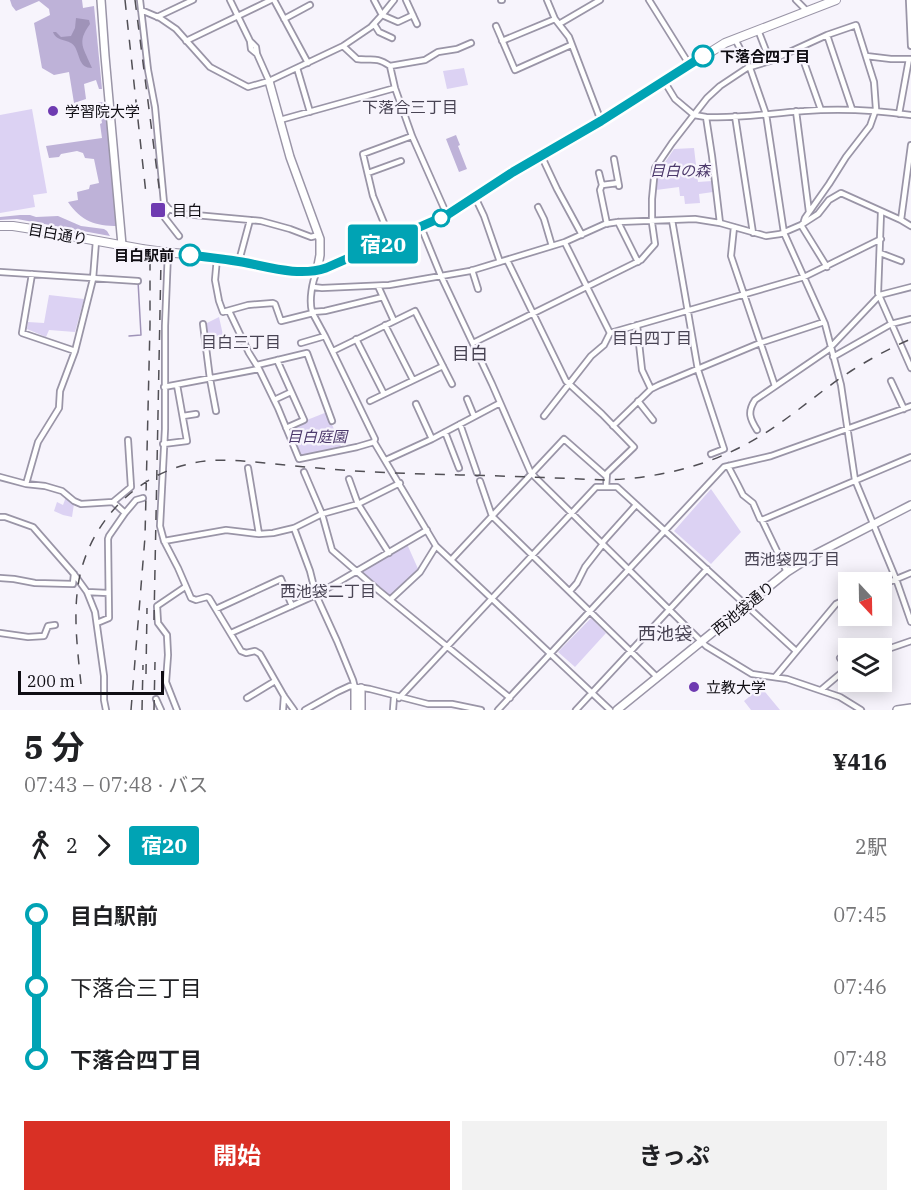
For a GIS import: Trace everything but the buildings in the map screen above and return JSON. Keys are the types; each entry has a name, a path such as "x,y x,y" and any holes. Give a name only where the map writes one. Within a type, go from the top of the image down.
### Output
{"main road":[{"name":"目白通り","path":"0,226 32,229 142,249 239,261 296,272 317,271 447,215 717,47 836,0"}],"street":[{"path":"101,0 122,245"},
{"path":"140,0 155,107 164,203 169,209 184,214 261,221 310,237 319,235"},
{"path":"157,17 193,0"},
{"path":"230,0 250,41 251,49 256,54 269,81 293,166 321,242 311,308 375,439 374,442 436,546 610,710"},
{"path":"186,41 273,0 308,63"},
{"path":"374,0 382,15 398,22 413,15"},
{"path":"141,10 176,29 210,67 248,87 269,81 343,46 374,24 394,0"},
{"path":"406,0 417,24"},
{"path":"547,0 555,19 569,37 601,121"},
{"path":"559,24 600,0"},
{"path":"796,0 808,11"},
{"path":"909,0 911,46"},
{"path":"650,1 689,64"},
{"path":"284,19 310,5"},
{"path":"502,41 555,19"},
{"path":"374,24 379,32 392,38"},
{"path":"473,343 638,262 656,244 652,220 655,168 707,98 734,76 750,68 856,25 875,85 875,110 870,126 846,157 803,224"},
{"path":"496,26 515,70 571,45"},
{"path":"758,30 770,61"},
{"path":"827,35 852,109"},
{"path":"735,39 750,68 766,114 784,233 824,322 841,385 855,480 896,579 911,622"},
{"path":"343,46 357,59 371,58 390,66 425,60 438,52 457,49 471,43"},
{"path":"799,48 821,110"},
{"path":"866,57 891,60 910,59 899,114"},
{"path":"390,66 395,88 412,136 447,215"},
{"path":"297,68 309,112"},
{"path":"663,81 675,99 694,115 706,117 723,118 796,111 852,109 911,115"},
{"path":"280,120 395,88"},
{"path":"796,111 809,212"},
{"path":"735,116 753,233"},
{"path":"706,117 720,223"},
{"path":"391,240 373,196 363,154 412,136"},
{"path":"901,220 911,145"},
{"path":"541,155 582,235"},
{"path":"602,185 618,185 614,159"},
{"path":"368,173 401,161"},
{"path":"599,173 607,224"},
{"path":"313,286 322,288 378,286 472,270 565,243 607,224 618,222 695,219 720,223 766,236 784,233 818,214 829,200 841,193 911,226"},
{"path":"475,197 500,262"},
{"path":"538,207 552,246"},
{"path":"169,209 165,218 178,236"},
{"path":"881,212 878,293 891,324 909,357 911,368"},
{"path":"239,261 250,220"},
{"path":"672,220 698,370 724,449 711,454"},
{"path":"618,222 638,262"},
{"path":"803,224 827,267"},
{"path":"421,227 531,473 701,642 752,674 787,678 840,697 861,710"},
{"path":"734,227 731,256 775,386"},
{"path":"543,416 591,356 604,345 610,333 804,277 880,239"},
{"path":"26,484 38,442 59,408 60,391 75,351 93,279 96,241"},
{"path":"565,243 610,333"},
{"path":"166,252 165,429 160,526 164,541 191,598 196,600 209,598 244,653 255,651 260,654 294,710"},
{"path":"880,253 901,261"},
{"path":"217,258 215,280 223,312 248,305 273,303 281,321 383,297"},
{"path":"507,260 568,383 634,447 606,476 606,487"},
{"path":"472,270 478,289"},
{"path":"0,272 138,280"},
{"path":"32,274 22,333 75,351"},
{"path":"378,286 394,321"},
{"path":"757,430 750,408 755,400 830,347 880,295 911,287"},
{"path":"229,311 274,400 299,459 374,442"},
{"path":"333,351 415,311 452,384"},
{"path":"833,357 891,324 911,319"},
{"path":"613,426 651,389 760,343 824,322"},
{"path":"204,324 216,411"},
{"path":"385,325 412,381"},
{"path":"638,325 642,370 651,389"},
{"path":"301,343 325,336"},
{"path":"356,339 384,394"},
{"path":"165,387 210,379 307,352 332,421"},
{"path":"277,360 304,420 286,428"},
{"path":"370,401 443,366"},
{"path":"891,381 904,409"},
{"path":"164,444 187,441 177,384"},
{"path":"274,400 291,392"},
{"path":"467,399 474,416"},
{"path":"638,401 653,420"},
{"path":"386,460 501,403"},
{"path":"416,404 432,439"},
{"path":"498,710 724,467 771,456 911,406"},
{"path":"183,416 196,414"},
{"path":"460,424 477,472"},
{"path":"445,432 459,468"},
{"path":"451,560 564,439 606,476"},
{"path":"0,477 62,491 81,504 113,502 131,487 128,440"},
{"path":"762,520 911,457"},
{"path":"729,466 743,495 753,503 787,572"},
{"path":"248,468 260,534"},
{"path":"304,472 322,514 332,550 510,698"},
{"path":"349,479 358,504 389,553"},
{"path":"480,481 492,516 657,677"},
{"path":"164,541 226,530 260,534 294,528 322,514 358,504 400,483"},
{"path":"393,710 396,697 596,487 617,487 796,651"},
{"path":"97,623 109,618 109,536 135,500 143,498"},
{"path":"113,502 125,513"},
{"name":"西池袋通り","path":"617,710 787,572 812,556 911,504"},
{"path":"570,591 602,544 636,505"},
{"path":"0,517 33,527 75,574 87,592 97,623 104,676 105,710"},
{"path":"294,528 316,595 358,688 361,710"},
{"path":"231,633 316,595 427,530"},
{"path":"391,599 420,572 436,546"},
{"path":"576,710 707,570"},
{"path":"892,581 911,573"},
{"path":"0,578 35,583 73,584 75,574"},
{"path":"216,609 281,579 292,606"},
{"path":"177,710 166,682 167,635 158,623 157,606 185,587"},
{"path":"87,592 108,593"},
{"path":"775,677 838,603"},
{"path":"0,633 28,637 44,636 48,626 55,625"},
{"path":"892,648 911,641"},
{"path":"821,690 838,676"},
{"path":"247,698 275,681"},
{"path":"304,710 348,687 382,692 428,704 452,704 481,710"},
{"path":"355,710 358,688"},
{"path":"283,710 284,696"},
{"path":"156,699 161,710"},
{"path":"316,704 316,710"},
{"path":"449,710 452,704"},
{"path":"897,710 911,708"}],"green space":[{"path":"464,68 468,85 447,89 443,71"},
{"path":"32,109 47,193 33,195 35,207 0,213 0,115"},
{"name":"目白の森","path":"694,148 698,182 712,181 713,192 699,194 700,203 685,204 684,196 680,196 679,187 656,190 657,174 674,149"},
{"path":"49,295 84,299 75,332 49,330 46,337 27,329 28,322 44,323"},
{"path":"219,317 223,335 207,339 205,324"},
{"name":"目白庭園","path":"327,412 342,449 299,458 287,428"},
{"path":"711,489 741,532 711,564 674,531"},
{"path":"66,497 74,504 72,517 54,511 57,502 63,505"},
{"path":"407,544 419,571 390,597 359,572"},
{"path":"591,618 606,633 575,667 558,652"},
{"path":"761,687 780,710 751,710 744,701"}],"shaded area":[{"path":"10,0 82,0 83,8 94,6 102,89 99,89 96,80 84,84 86,99 74,103 69,72 54,75 42,68 34,23 50,15 49,9 39,1 16,11"},
{"path":"76,18 89,20 90,24 82,41 92,68 82,64 73,44 57,38 53,32 61,37 71,36"},
{"path":"103,102 108,125 118,226 89,221 78,214 68,202 78,200 77,192 99,183 94,159 85,158 83,153 77,151 49,158 46,146 102,138 100,124 102,123 97,103"},
{"path":"456,135 467,169 459,172 446,139"},
{"path":"58,216 81,226 104,229 110,236 17,219 0,220 0,217"}],"waterway":[{"path":"129,336 141,335 138,281"}],"railway":[{"path":"125,0 146,194"},
{"path":"135,0 160,195"},
{"path":"131,710 145,537 150,258"},
{"path":"154,620 161,260"},
{"path":"81,684 76,605 81,569 90,546 118,505 137,488 158,475 181,466 220,460 368,472 606,480 667,473 706,462 744,445 773,428 851,371 911,339"},
{"path":"146,674 147,608"},
{"path":"154,710 155,662"},
{"path":"142,710 143,665"}],"bus line":[{"name":"宿20","path":"190,255 239,261 296,272 314,272 326,268 447,215 703,56"}],"place":[{"name":"下落合四丁目","path":"703,56"},
{"name":"学習院大学","path":"53,111"},
{"name":"目白","path":"158,210"},
{"name":"目白駅前","path":"190,255"},
{"name":"立教大学","path":"694,687"}],"district":[{"name":"下落合三丁目","path":"410,107"},
{"name":"目白四丁目","path":"652,338"},
{"name":"目白三丁目","path":"241,342"},
{"name":"目白","path":"470,353"},
{"name":"西池袋四丁目","path":"792,559"},
{"name":"西池袋二丁目","path":"328,591"},
{"name":"西池袋","path":"665,633"}]}
